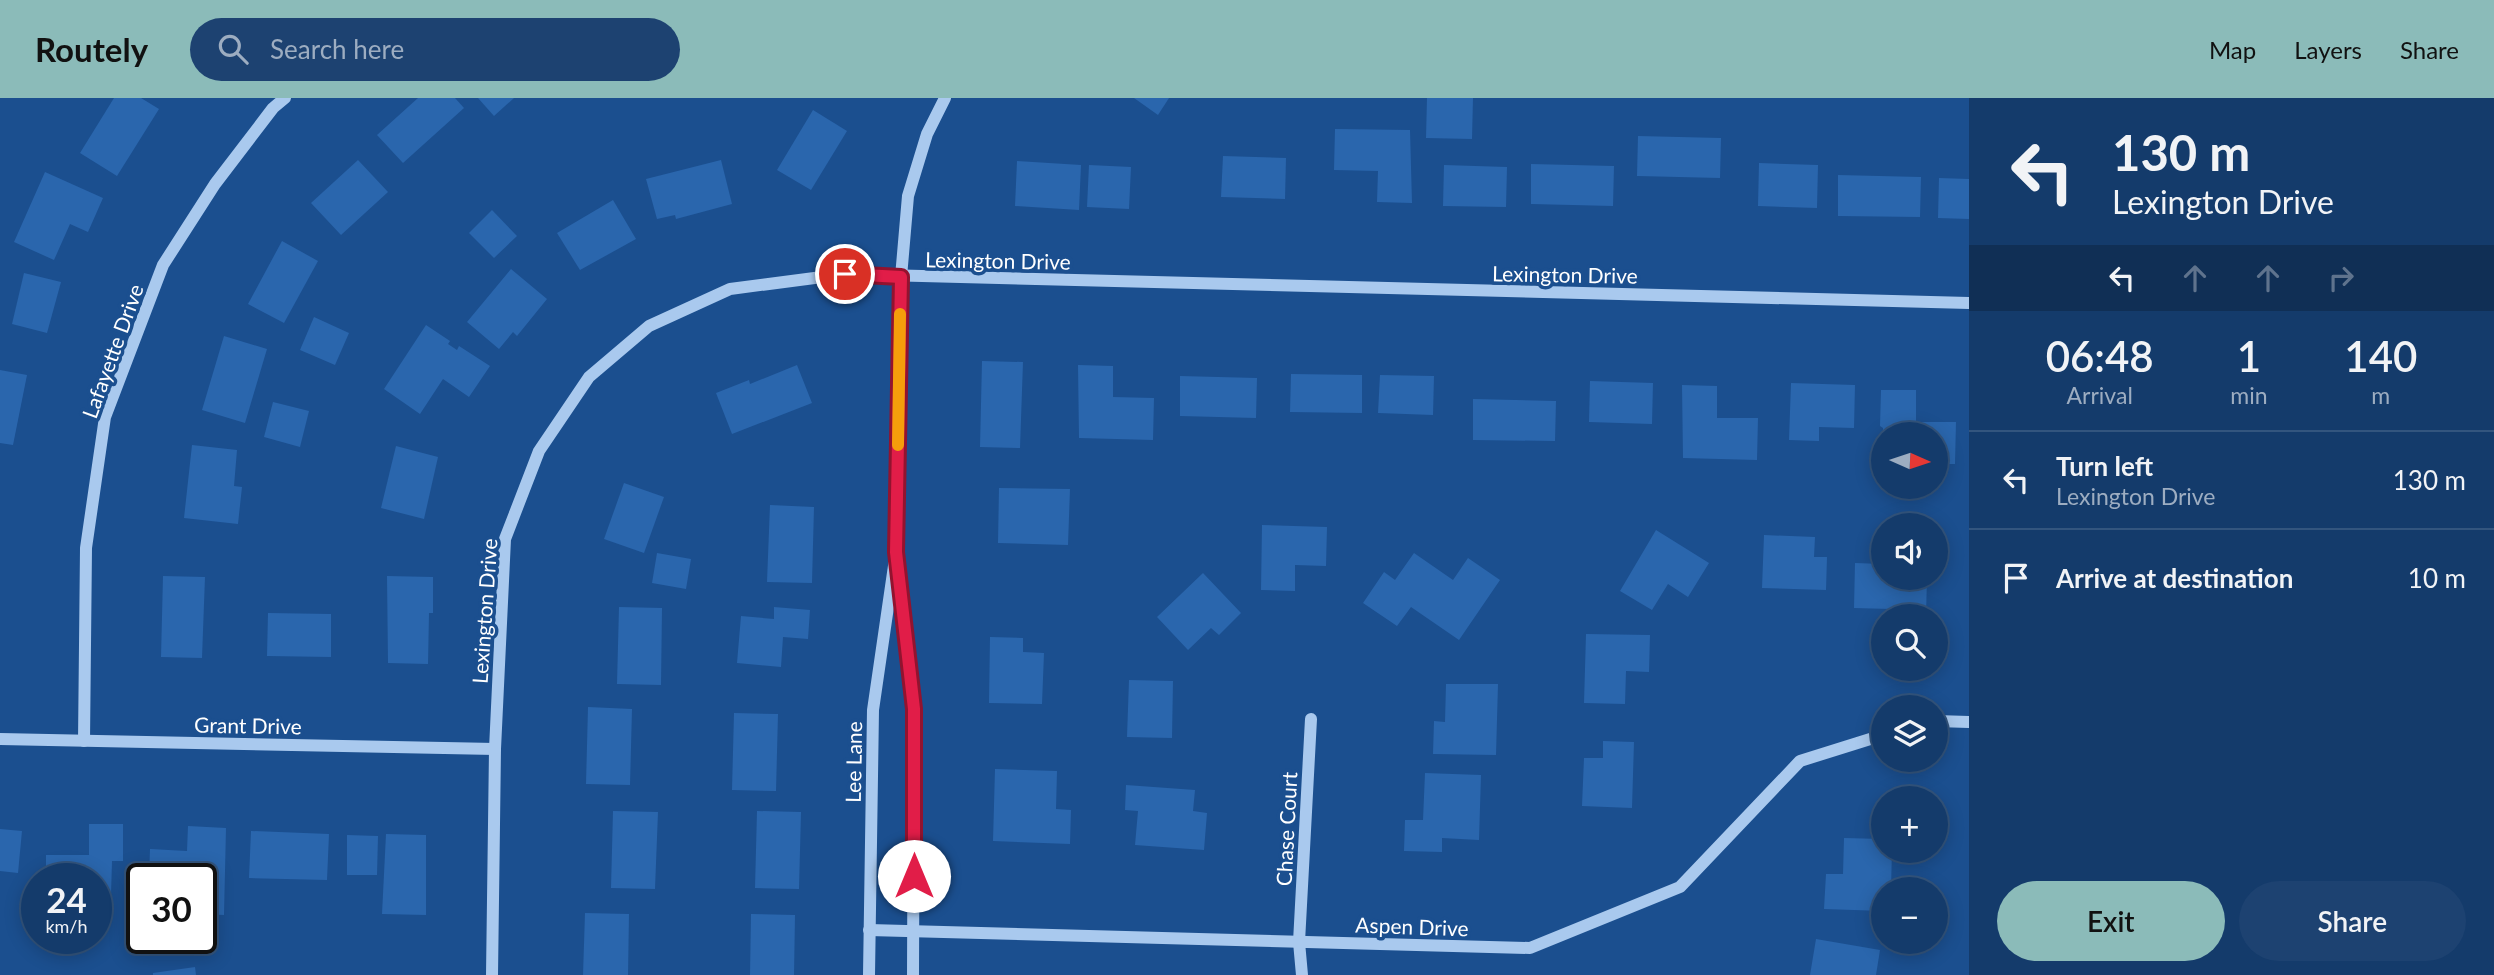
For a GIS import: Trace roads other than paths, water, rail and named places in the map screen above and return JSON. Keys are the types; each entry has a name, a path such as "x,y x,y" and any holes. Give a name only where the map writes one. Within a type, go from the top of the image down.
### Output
{"street":[{"name":"Lafayette Drive","path":"84,741 86,548 106,417 163,265 215,184 273,108 285,98"},
{"name":"Lee Lane","path":"869,975 873,710 896,552 901,277 908,196 927,134 945,98"},
{"name":"Lexington Drive","path":"492,975 495,749 505,539 539,451 589,377 649,326 730,289 845,274 1969,303"},
{"name":"Lee Lane","path":"896,552 914,709 913,975"},
{"name":"Chase Court","path":"1302,975 1299,942 1311,719"},
{"path":"1948,721 1969,722"},
{"name":"Grant Drive","path":"0,739 495,749"},
{"name":"Aspen Drive","path":"869,930 1530,948 1679,887 1800,761 1871,739"}]}
